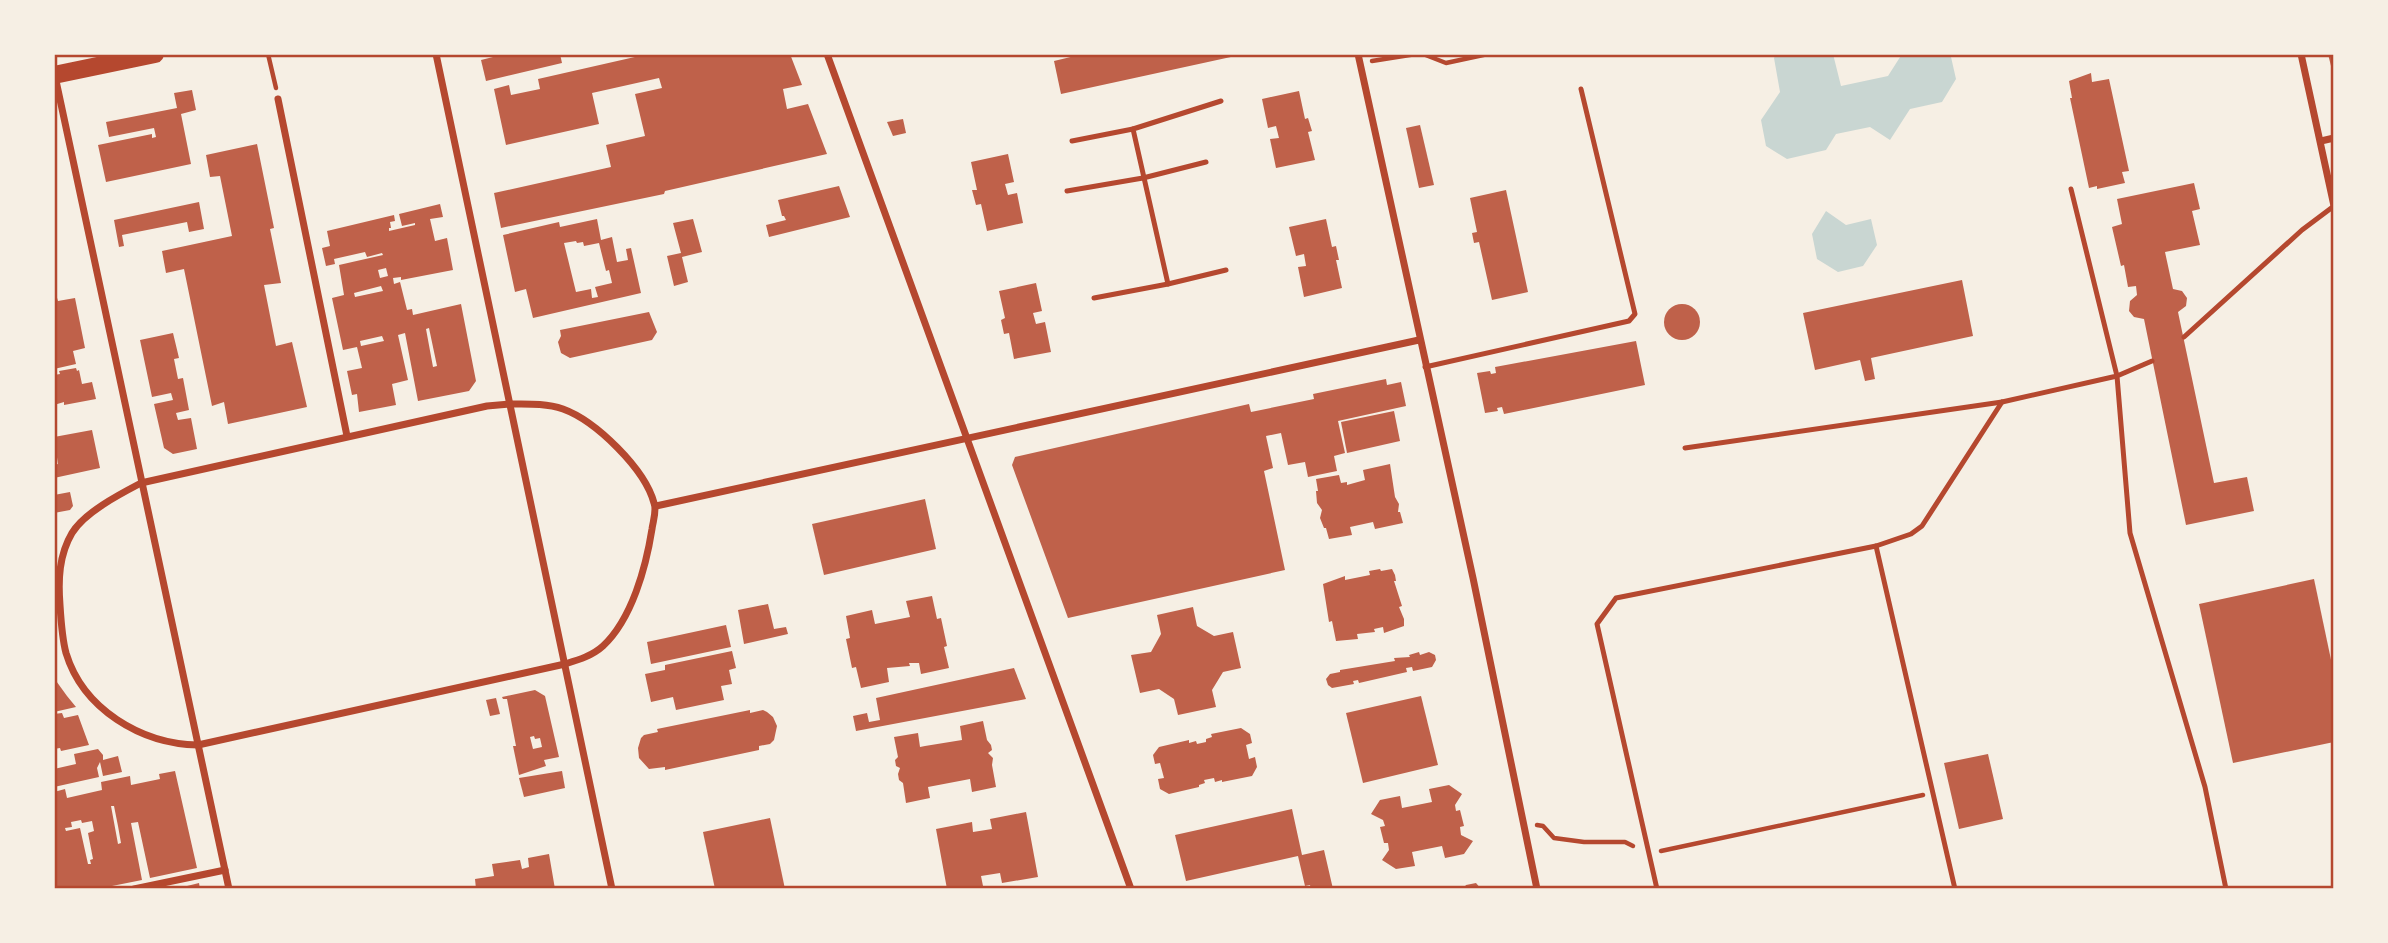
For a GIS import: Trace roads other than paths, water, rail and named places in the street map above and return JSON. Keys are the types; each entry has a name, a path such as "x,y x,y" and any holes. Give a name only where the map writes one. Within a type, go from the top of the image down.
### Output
{"highway":[{"path":"55,75 155,54"}],"street":[{"path":"436,54 612,889"},
{"path":"827,54 1131,889"},
{"path":"2301,54 2334,206"},
{"path":"1359,58 1537,889"},
{"path":"55,75 229,889"},
{"path":"278,99 347,436"},
{"path":"2320,141 2334,138"},
{"path":"656,506 1419,340"},
{"path":"510,404 537,404 563,409 594,426 633,467 648,487 656,506 644,569 635,595 615,632 602,647 588,656 565,664 198,745 160,740 113,719 76,676 59,637 61,557 73,531 110,498 141,484 347,436 487,406 510,404"},
{"path":"134,889 225,870"}],"lane":[{"path":"1425,367 1629,321 1635,314 1581,89"},
{"path":"1072,141 1133,129 1221,101"},
{"path":"1133,129 1168,284"},
{"path":"1067,191 1143,178 1206,162"},
{"path":"2071,189 2117,376 2130,533 2205,787 2226,889"},
{"path":"2184,337 2302,230 2334,206"},
{"path":"1094,298 1226,270"},
{"path":"1685,448 2002,402 2117,376 2152,361"},
{"path":"1657,889 1598,624 1604,612 1616,598 1876,546 1911,534 1922,526 2002,402"},
{"path":"1876,546 1955,889"}]}
